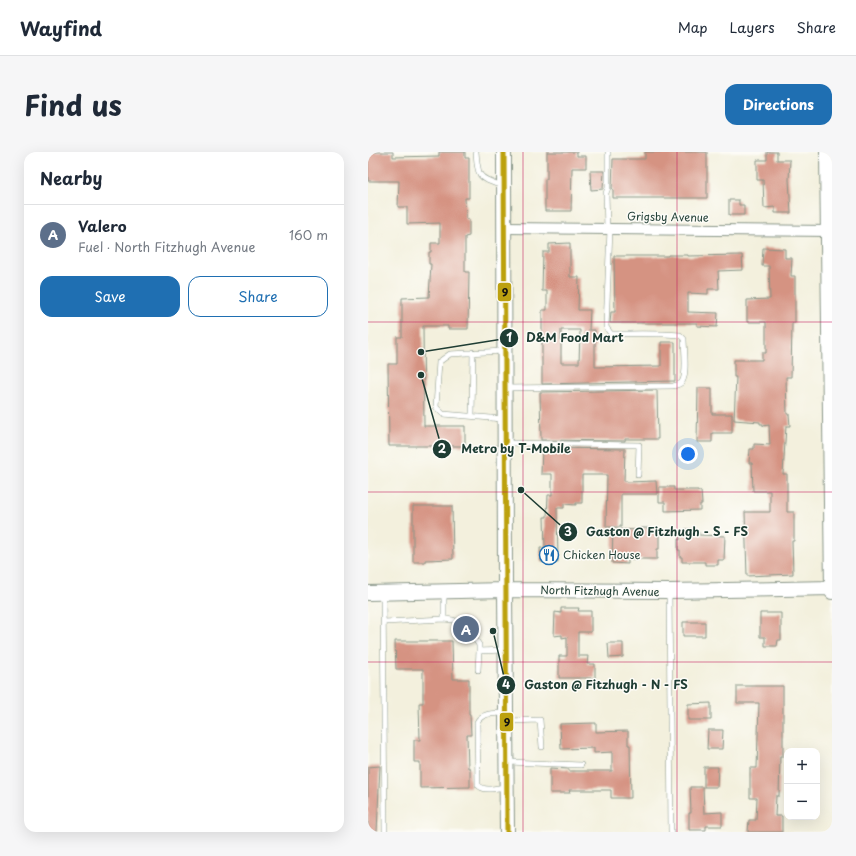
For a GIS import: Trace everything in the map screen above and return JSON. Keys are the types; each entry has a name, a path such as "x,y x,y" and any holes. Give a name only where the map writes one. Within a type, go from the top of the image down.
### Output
{"street":[{"path":"504,152 507,832"},
{"path":"827,152 830,230 832,592"},
{"name":"Grigsby Avenue","path":"504,228 830,230"},
{"name":"North Fitzhugh Avenue","path":"368,593 505,590 669,591 832,588"}],"lane":[{"path":"476,152 477,171 479,175 482,178 504,186"},
{"path":"504,388 673,386 680,384 683,381 685,368 684,339 680,335 661,333 611,334 606,327 609,229 606,193 608,188 608,152"},
{"path":"504,351 450,354 439,362 436,407 443,414 504,419"},
{"path":"472,416 473,352"},
{"path":"505,444 639,445 638,475"},
{"path":"444,591 444,620"},
{"path":"669,591 671,832"},
{"path":"383,593 385,832"},
{"path":"384,622 444,620 453,620 458,622"},
{"path":"473,636 479,645 478,670"},
{"path":"479,650 505,650"},
{"path":"507,786 484,789 480,788 478,785 477,722 479,718 482,715 540,720 542,747"},
{"path":"507,762 581,765"}],"building":[{"path":"368,152 393,152 393,157 439,156 439,152 465,152 465,158 469,158 469,198 465,198 466,219 469,220 469,236 465,237 465,272 469,272 468,329 448,329 448,326 423,326 424,426 465,426 465,446 389,446 388,364 397,364 397,337 402,337 402,298 429,297 431,264 429,264 429,252 431,252 431,243 440,243 440,223 407,224 407,207 398,207 399,181 368,181"},
{"path":"547,152 577,152 577,156 586,156 586,168 572,168 571,211 545,211"},
{"path":"645,152 707,152 707,198 613,198 613,159 645,159"},
{"path":"767,152 777,152 777,160 790,160 789,180 791,213 775,213 775,207 764,208 763,180 757,180 757,160 767,160"},
{"path":"590,171 604,171 603,189 591,190"},
{"path":"729,200 739,200 739,205 744,205 744,215 729,215"},
{"path":"570,243 570,277 579,277 578,310 590,310 589,330 595,330 595,367 661,366 661,342 675,342 675,381 542,384 542,310 547,310 547,291 542,291 543,252 549,252 549,244","holes":["561,330 580,330 579,363 561,363"]},
{"path":"763,248 785,249 785,258 792,258 791,276 795,276 795,323 792,323 791,377 786,377 787,414 789,414 790,426 786,426 783,474 787,474 787,512 794,512 794,541 792,541 793,574 747,576 745,512 770,512 770,491 753,491 752,463 749,463 750,449 754,449 754,444 770,445 769,425 763,426 760,422 734,420 736,377 734,377 734,360 762,360 762,353 766,353 766,322 747,322 747,300 770,299 769,266 762,266"},
{"path":"742,255 743,270 718,271 719,289 708,289 708,294 688,293 688,312 718,313 717,327 697,326 697,323 610,323 611,312 615,312 614,256"},
{"path":"698,388 712,388 712,414 732,414 732,433 712,433 712,442 697,442"},
{"path":"657,390 658,439 625,439 625,441 541,440 540,392"},
{"path":"542,448 625,449 624,481 656,481 657,494 621,494 621,527 606,527 607,475 582,475 582,503 576,503 576,505 564,504 564,508 557,508 558,562 541,562 540,548 545,548 544,517 547,517 548,495 552,495 552,474 541,474"},
{"path":"659,487 674,487 674,490 701,491 702,504 700,504 700,510 665,511 665,502 659,502"},
{"path":"413,506 452,506 453,559 413,562"},
{"path":"640,528 659,528 659,549 657,549 657,559 628,559 628,564 612,563 613,529 640,530"},
{"path":"685,529 695,529 695,532 699,532 699,535 725,536 724,560 718,560 718,565 705,565 705,562 682,562 680,550 678,550 678,539 680,540 680,532 685,531"},
{"path":"561,608 579,608 578,611 591,611 591,632 578,632 578,656 588,656 587,664 595,664 595,678 559,678 559,656 567,656 567,637 562,638 562,635 554,636 555,612 561,613"},
{"path":"760,613 781,613 781,640 778,640 777,646 765,646 765,637 760,637"},
{"path":"463,617 477,631 476,633 470,633 470,639 466,639 454,626 461,625 461,619"},
{"path":"683,622 705,622 705,636 683,636"},
{"path":"395,641 452,641 453,679 469,679 469,714 471,735 467,735 470,787 420,788 420,762 414,762 414,740 420,740 419,703 423,703 423,669 396,669"},
{"path":"608,643 623,643 623,657 609,658"},
{"path":"737,686 783,686 783,756 780,756 779,796 776,796 775,816 782,816 782,832 748,832 749,820 756,820 757,798 750,798 750,768 757,768 759,703 737,703"},
{"path":"711,703 711,720 688,720 688,704"},
{"path":"596,723 596,732 628,731 628,745 630,745 631,798 611,798 611,790 569,790 570,793 550,793 550,768 569,769 569,771 612,771 612,752 594,753 594,748 561,749 560,724"},
{"path":"708,730 723,730 722,749 707,749"},
{"path":"380,766 377,832 369,832 368,767"},
{"path":"704,767 718,767 717,787 704,787"},
{"path":"690,787 703,787 704,813 722,812 722,826 706,826 706,830 689,830 689,813 691,813"}],"transit line":[{"name":"9","path":"504,152 507,832"}],"place":[{"name":"D&M Food Mart","path":"421,352"},
{"name":"Metro by T-Mobile","path":"421,375"},
{"name":"Gaston @ Fitzhugh - S - FS","path":"521,490"},
{"name":"Chicken House","path":"549,555"},
{"name":"Valero","path":"466,629"},
{"name":"Gaston @ Fitzhugh - N - FS","path":"493,631"}]}
